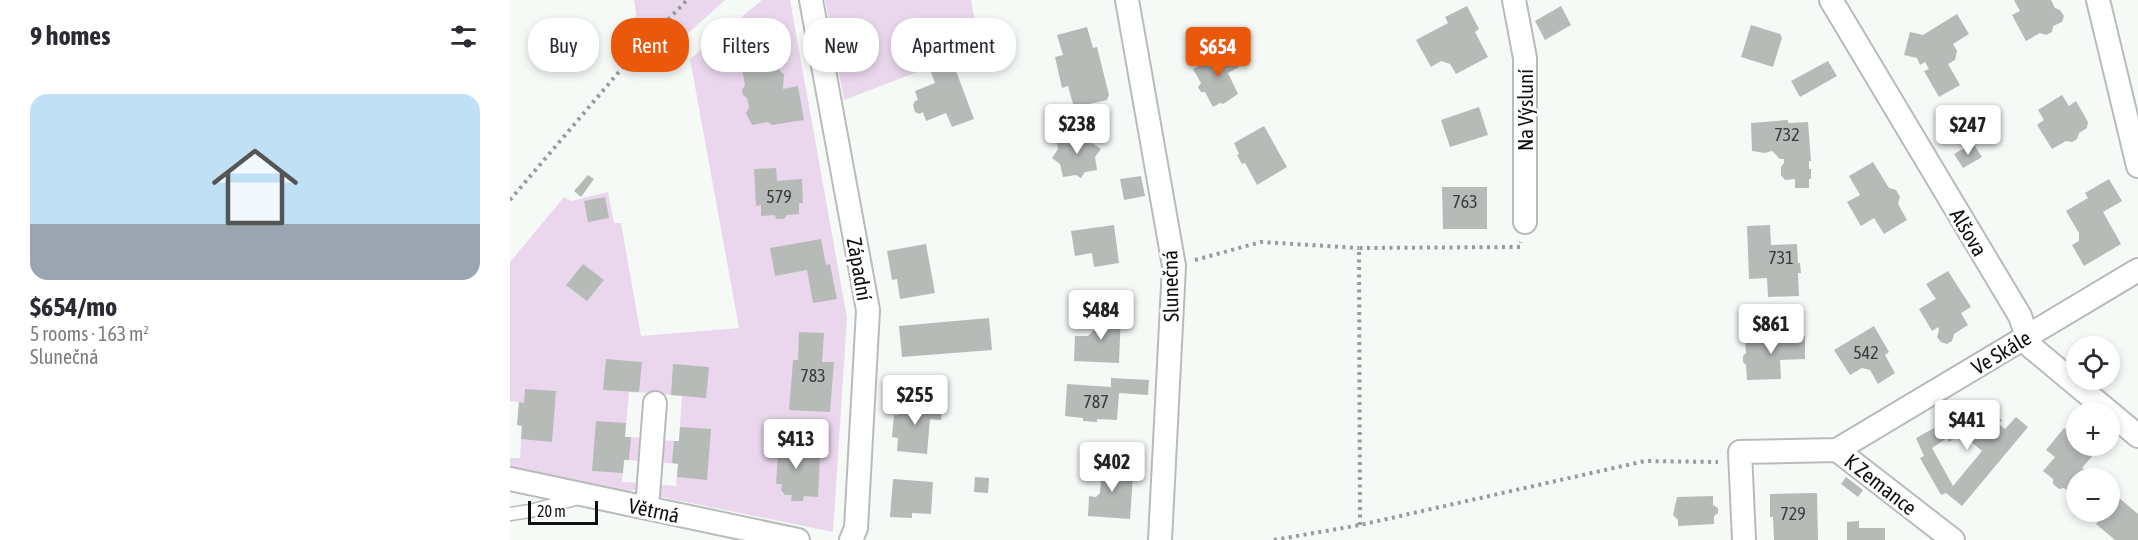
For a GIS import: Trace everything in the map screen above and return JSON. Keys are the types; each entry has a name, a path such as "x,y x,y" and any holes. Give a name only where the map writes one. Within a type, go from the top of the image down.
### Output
{"street":[{"name":"Západní","path":"811,0 867,310 856,528 851,540"},
{"name":"Slunečná","path":"1127,0 1173,266 1160,540"},
{"name":"Na Výsluní","path":"1514,0 1525,58 1525,222"},
{"name":"Alšova","path":"1831,0 2020,316 2030,346 2138,436"},
{"path":"2098,0 2138,166"},
{"name":"Ve Skále","path":"1741,462 1740,452 1837,450 2138,270"},
{"path":"647,508 655,403"},
{"name":"K Zemance","path":"1837,450 1953,540"},
{"path":"1741,462 1744,540"},
{"name":"Větrná","path":"510,479 798,540"}],"lane":[{"path":"510,514 595,497"}],"path":[{"path":"510,200 629,60 687,0"},
{"path":"1173,266 1261,242 1359,248 1520,247 1525,222"},
{"path":"1359,248 1360,525"},
{"path":"1274,540 1360,525 1645,461 1741,462"}],"shaded area":[{"path":"634,0 725,0 705,18 701,18 701,22 689,32 689,18 636,18"},
{"path":"762,0 790,0 847,318 833,532 661,497 655,484 676,486 678,464 657,462 658,440 679,441 682,396 661,394 659,391 629,392 625,437 646,438 645,461 624,460 622,482 642,483 635,490 627,491 510,468 510,458 520,458 522,426 517,425 519,402 510,401 510,262 564,197 571,201 608,192 614,223 621,223 641,336 739,328 690,59 701,50 701,72 791,72 791,18 740,18"},
{"path":"825,0 971,0 974,18 891,18 891,72 917,72 844,100 839,72 879,72 879,18 828,18"}],"building":[{"path":"2014,0 2051,0 2055,8 2060,10 2064,16 2062,22 2053,26 2052,32 2046,35 2040,33 2026,41 2012,15 2020,11"},
{"path":"1467,6 1479,29 1475,32 1488,57 1456,74 1450,64 1441,61 1431,67 1416,40 1448,23 1445,17"},
{"path":"1561,6 1571,25 1545,40 1535,21"},
{"path":"1957,14 1969,34 1953,44 1957,51 1955,60 1948,64 1960,85 1939,97 1924,71 1929,69 1925,62 1920,65 1917,58 1904,55 1910,32 1923,35"},
{"path":"1751,25 1780,34 1782,38 1773,67 1741,57"},
{"path":"1087,27 1093,48 1097,47 1109,95 1107,100 1076,107 1068,86 1062,88 1055,57 1063,55 1057,35"},
{"path":"1230,50 1239,67 1228,73 1238,94 1223,104 1220,103 1213,107 1205,92 1201,92 1198,87 1201,83 1193,69"},
{"path":"1828,61 1837,76 1800,97 1791,81"},
{"path":"743,72 781,72 784,74 783,89 798,86 804,120 772,125 768,122 752,125 746,113 749,108 742,90 745,85"},
{"path":"931,72 956,72 974,119 952,127 946,113 926,121 923,112 919,114 915,112 913,105 918,100 915,91 935,83"},
{"path":"2062,95 2069,106 2076,101 2088,122 2087,128 2079,133 2077,139 2072,142 2066,141 2052,149 2037,125 2044,120 2038,110"},
{"path":"1479,107 1488,135 1450,147 1441,120"},
{"path":"1788,120 1788,123 1808,122 1811,161 1809,161 1811,179 1809,179 1809,188 1795,188 1795,179 1785,180 1781,175 1784,159 1780,159 1772,151 1765,153 1752,151 1751,123"},
{"path":"1264,126 1287,167 1257,185 1245,163 1242,164 1237,155 1239,154 1234,143"},
{"path":"1072,129 1084,137 1091,136 1092,143 1101,149 1095,157 1097,170 1085,172 1081,178 1076,175 1063,177 1060,164 1052,158 1058,149 1057,143 1063,141"},
{"path":"1973,143 1982,157 1963,168 1954,154"},
{"path":"1873,162 1889,188 1896,190 1900,197 1898,204 1907,220 1884,234 1874,218 1861,226 1847,202 1860,195 1849,176"},
{"path":"776,168 777,181 802,179 803,203 799,203 799,214 787,215 784,219 777,219 774,215 761,216 761,205 756,206 754,169"},
{"path":"588,175 594,179 581,197 574,191"},
{"path":"1141,176 1145,196 1124,200 1120,179"},
{"path":"2109,179 2122,201 2103,212 2121,244 2084,266 2072,245 2079,241 2079,233 2066,211 2088,198 2085,193"},
{"path":"1442,187 1487,187 1487,229 1443,229"},
{"path":"605,197 609,218 588,222 584,201"},
{"path":"1114,225 1119,263 1094,267 1092,253 1075,256 1071,231"},
{"path":"1770,225 1771,245 1797,244 1801,273 1798,273 1799,296 1768,297 1767,278 1749,279 1747,226"},
{"path":"821,239 826,265 830,264 837,299 813,303 807,270 775,276 770,248"},
{"path":"926,244 935,293 900,299 897,279 892,280 887,251"},
{"path":"583,264 604,280 587,301 566,285"},
{"path":"1948,271 1971,307 1961,313 1968,325 1954,334 1952,341 1947,344 1941,342 1937,337 1938,327 1932,331 1919,309 1936,299 1926,284"},
{"path":"1096,313 1121,314 1119,363 1074,361 1075,336 1088,336 1095,329"},
{"path":"989,318 992,350 902,357 899,326"},
{"path":"1874,326 1889,352 1885,355 1895,373 1878,384 1870,370 1862,368 1850,375 1834,350"},
{"path":"799,332 824,333 822,362 834,362 830,412 789,410 793,360 798,360"},
{"path":"1805,336 1805,359 1780,360 1781,379 1747,380 1746,365 1743,362 1743,356 1746,353 1745,337"},
{"path":"606,359 642,362 639,392 603,390"},
{"path":"673,364 709,367 706,398 671,395"},
{"path":"1111,378 1149,380 1148,395 1119,393 1117,420 1083,421 1083,418 1065,416 1067,384 1111,387"},
{"path":"525,389 556,391 552,442 521,439 522,426 517,425 519,402 524,403"},
{"path":"900,401 942,404 941,420 930,419 927,454 897,451 898,438 892,437 894,415 899,415"},
{"path":"1981,402 2002,420 1999,424 2005,429 2016,417 2028,427 1962,506 1946,493 1941,495 1920,458 1924,456 1916,438 1954,417 1959,427","holes":["1962,434 1982,451 1953,486 1932,448 1947,438 1949,442"]},
{"path":"596,421 626,423 625,437 631,437 629,460 624,460 623,473 592,471"},
{"path":"680,427 711,429 707,480 677,477 678,464 672,463 674,441 679,441"},
{"path":"2064,428 2066,430 2066,456 2092,456 2082,468 2066,468 2066,490 2059,489 2053,484 2053,479 2043,471 2055,457 2046,450"},
{"path":"770,439 800,440 799,454 820,455 818,497 804,496 803,501 791,501 792,495 785,495 781,490 782,484 776,484 778,454 768,453"},
{"path":"1103,454 1117,455 1115,474 1133,475 1130,519 1088,516 1089,496 1096,497 1100,493"},
{"path":"975,477 989,478 988,493 974,492"},
{"path":"1846,477 1863,490 1858,497 1841,484"},
{"path":"893,479 933,482 931,514 912,513 912,518 890,517"},
{"path":"1817,493 1818,540 1774,540 1773,517 1770,517 1770,494"},
{"path":"1713,496 1713,505 1718,508 1718,513 1714,516 1714,524 1678,526 1678,520 1673,515 1677,497"},
{"path":"2120,499 2138,514 2138,540 2115,540 2096,524 2098,522 2120,522"},
{"path":"1859,521 1859,528 1885,528 1885,540 1847,540 1847,522"}]}
